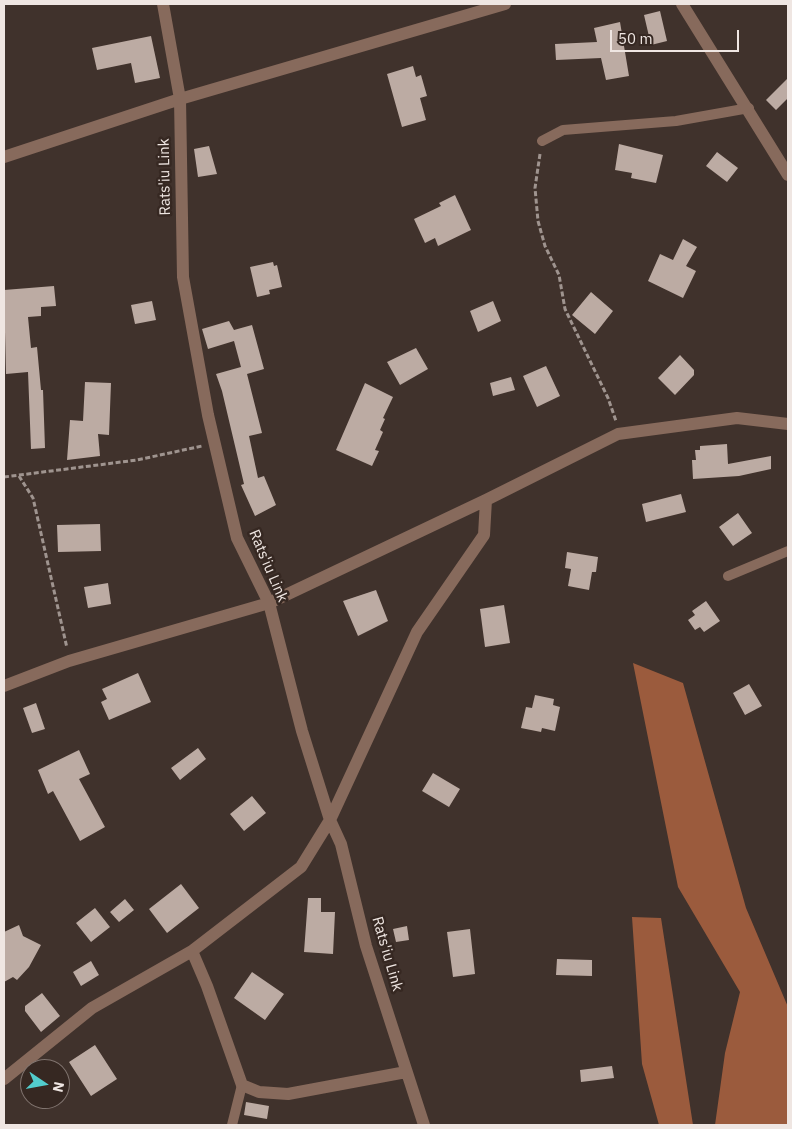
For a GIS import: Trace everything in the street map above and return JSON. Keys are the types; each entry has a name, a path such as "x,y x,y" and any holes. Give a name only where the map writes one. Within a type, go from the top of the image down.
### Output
{"street":[{"name":"Rats'iu Link","path":"164,4 180,99 183,277 208,415 238,538 268,603 302,731 330,820 341,844 366,946 424,1125"},
{"path":"4,157 180,99 506,4"},
{"path":"682,4 749,108 788,175"},
{"path":"4,686 69,661 268,603 486,500 618,434 737,418 788,424"},
{"path":"4,1079 92,1008 192,951 300,866 330,820 417,632 484,535 486,500"},
{"path":"192,951 207,986 242,1086 259,1092 288,1094 406,1072"}],"lane":[{"path":"542,141 563,130 676,121 749,108"},
{"path":"728,576 788,551"},
{"path":"232,1125 242,1086"}],"path":[{"path":"542,141 535,188 538,221 545,246 558,275 565,308 608,398 619,427 618,434"},
{"path":"4,477 137,460 215,444"},
{"path":"19,476 32,498 56,594 69,661"}],"shaded area":[{"path":"633,663 683,683 746,908 788,1007 788,1125 715,1125 725,1053 740,992 678,887"},
{"path":"632,917 661,918 693,1125 659,1125 642,1064"}],"building":[{"path":"660,11 667,41 651,45 644,15"},
{"path":"620,22 629,76 606,80 601,58 556,60 555,44 597,42 594,28"},
{"path":"151,36 160,78 135,83 131,63 97,70 92,48"},
{"path":"413,66 416,77 421,75 427,96 420,98 426,120 402,127 387,74"},
{"path":"788,78 788,98 776,110 766,100"},
{"path":"619,144 663,155 656,183 631,178 632,173 615,170"},
{"path":"209,146 217,174 198,177 194,149"},
{"path":"717,152 738,168 727,182 706,166"},
{"path":"455,195 471,230 438,246 435,238 425,243 414,219 441,206 439,203"},
{"path":"683,239 697,247 686,266 696,271 683,298 648,281 660,254 673,260"},
{"path":"273,262 274,266 277,265 282,287 269,290 270,294 257,297 250,267"},
{"path":"54,286 56,306 41,307 41,316 28,317 31,348 37,347 41,390 43,390 45,448 31,449 28,372 6,374 4,290"},
{"path":"591,292 613,311 595,334 572,315"},
{"path":"152,301 156,320 135,324 131,305"},
{"path":"493,301 501,321 478,332 470,311"},
{"path":"229,321 234,330 252,325 264,369 247,374 262,433 249,436 258,478 264,476 276,505 255,516 241,485 244,484 222,391 216,374 241,367 234,341 208,349 202,329"},
{"path":"416,348 428,369 400,385 387,362"},
{"path":"680,355 694,370 694,375 675,395 658,378"},
{"path":"546,366 560,396 537,407 523,376"},
{"path":"511,377 515,390 493,396 490,383"},
{"path":"85,382 111,383 109,435 98,434 100,456 67,460 70,420 83,421"},
{"path":"365,383 393,397 383,418 385,419 380,430 383,432 375,450 379,451 372,466 336,450"},
{"path":"727,444 728,464 771,456 771,469 739,476 693,479 692,460 696,460 695,450 700,450 700,446"},
{"path":"681,494 686,512 646,522 642,504"},
{"path":"738,513 752,533 733,546 719,527"},
{"path":"100,524 101,551 58,552 57,525"},
{"path":"567,552 598,557 596,572 592,572 589,590 568,586 571,569 565,568"},
{"path":"108,583 111,604 88,608 84,587"},
{"path":"376,590 388,621 358,636 343,601"},
{"path":"706,601 720,621 704,632 700,627 695,630 688,620 695,615 692,611"},
{"path":"504,605 510,643 485,647 480,609"},
{"path":"138,673 151,702 109,720 101,702 107,699 102,689"},
{"path":"749,684 762,706 745,715 733,693"},
{"path":"535,695 554,699 553,705 560,707 555,731 542,728 541,732 521,728 526,707 532,708"},
{"path":"36,703 45,729 32,733 23,708"},
{"path":"198,748 206,759 180,780 171,768"},
{"path":"79,750 90,774 79,779 105,827 80,841 53,791 48,794 38,770"},
{"path":"433,773 460,789 449,807 422,791"},
{"path":"252,796 266,813 244,831 230,814"},
{"path":"181,884 199,908 167,933 149,909"},
{"path":"308,898 321,898 321,912 335,912 333,954 304,952"},
{"path":"125,899 134,910 119,922 110,912"},
{"path":"95,908 110,927 91,942 76,923"},
{"path":"19,925 23,936 41,945 29,967 17,980 13,977 4,982 4,932"},
{"path":"407,926 409,940 396,942 393,929"},
{"path":"470,929 475,974 453,977 447,932"},
{"path":"557,959 592,960 592,976 556,975"},
{"path":"91,961 99,975 81,986 73,972"},
{"path":"252,972 284,994 265,1020 234,998"},
{"path":"42,993 60,1016 41,1032 25,1011 25,1006"},
{"path":"95,1045 117,1079 91,1096 70,1061"},
{"path":"612,1066 614,1078 581,1082 580,1070"},
{"path":"246,1102 269,1106 267,1119 244,1115"}]}
